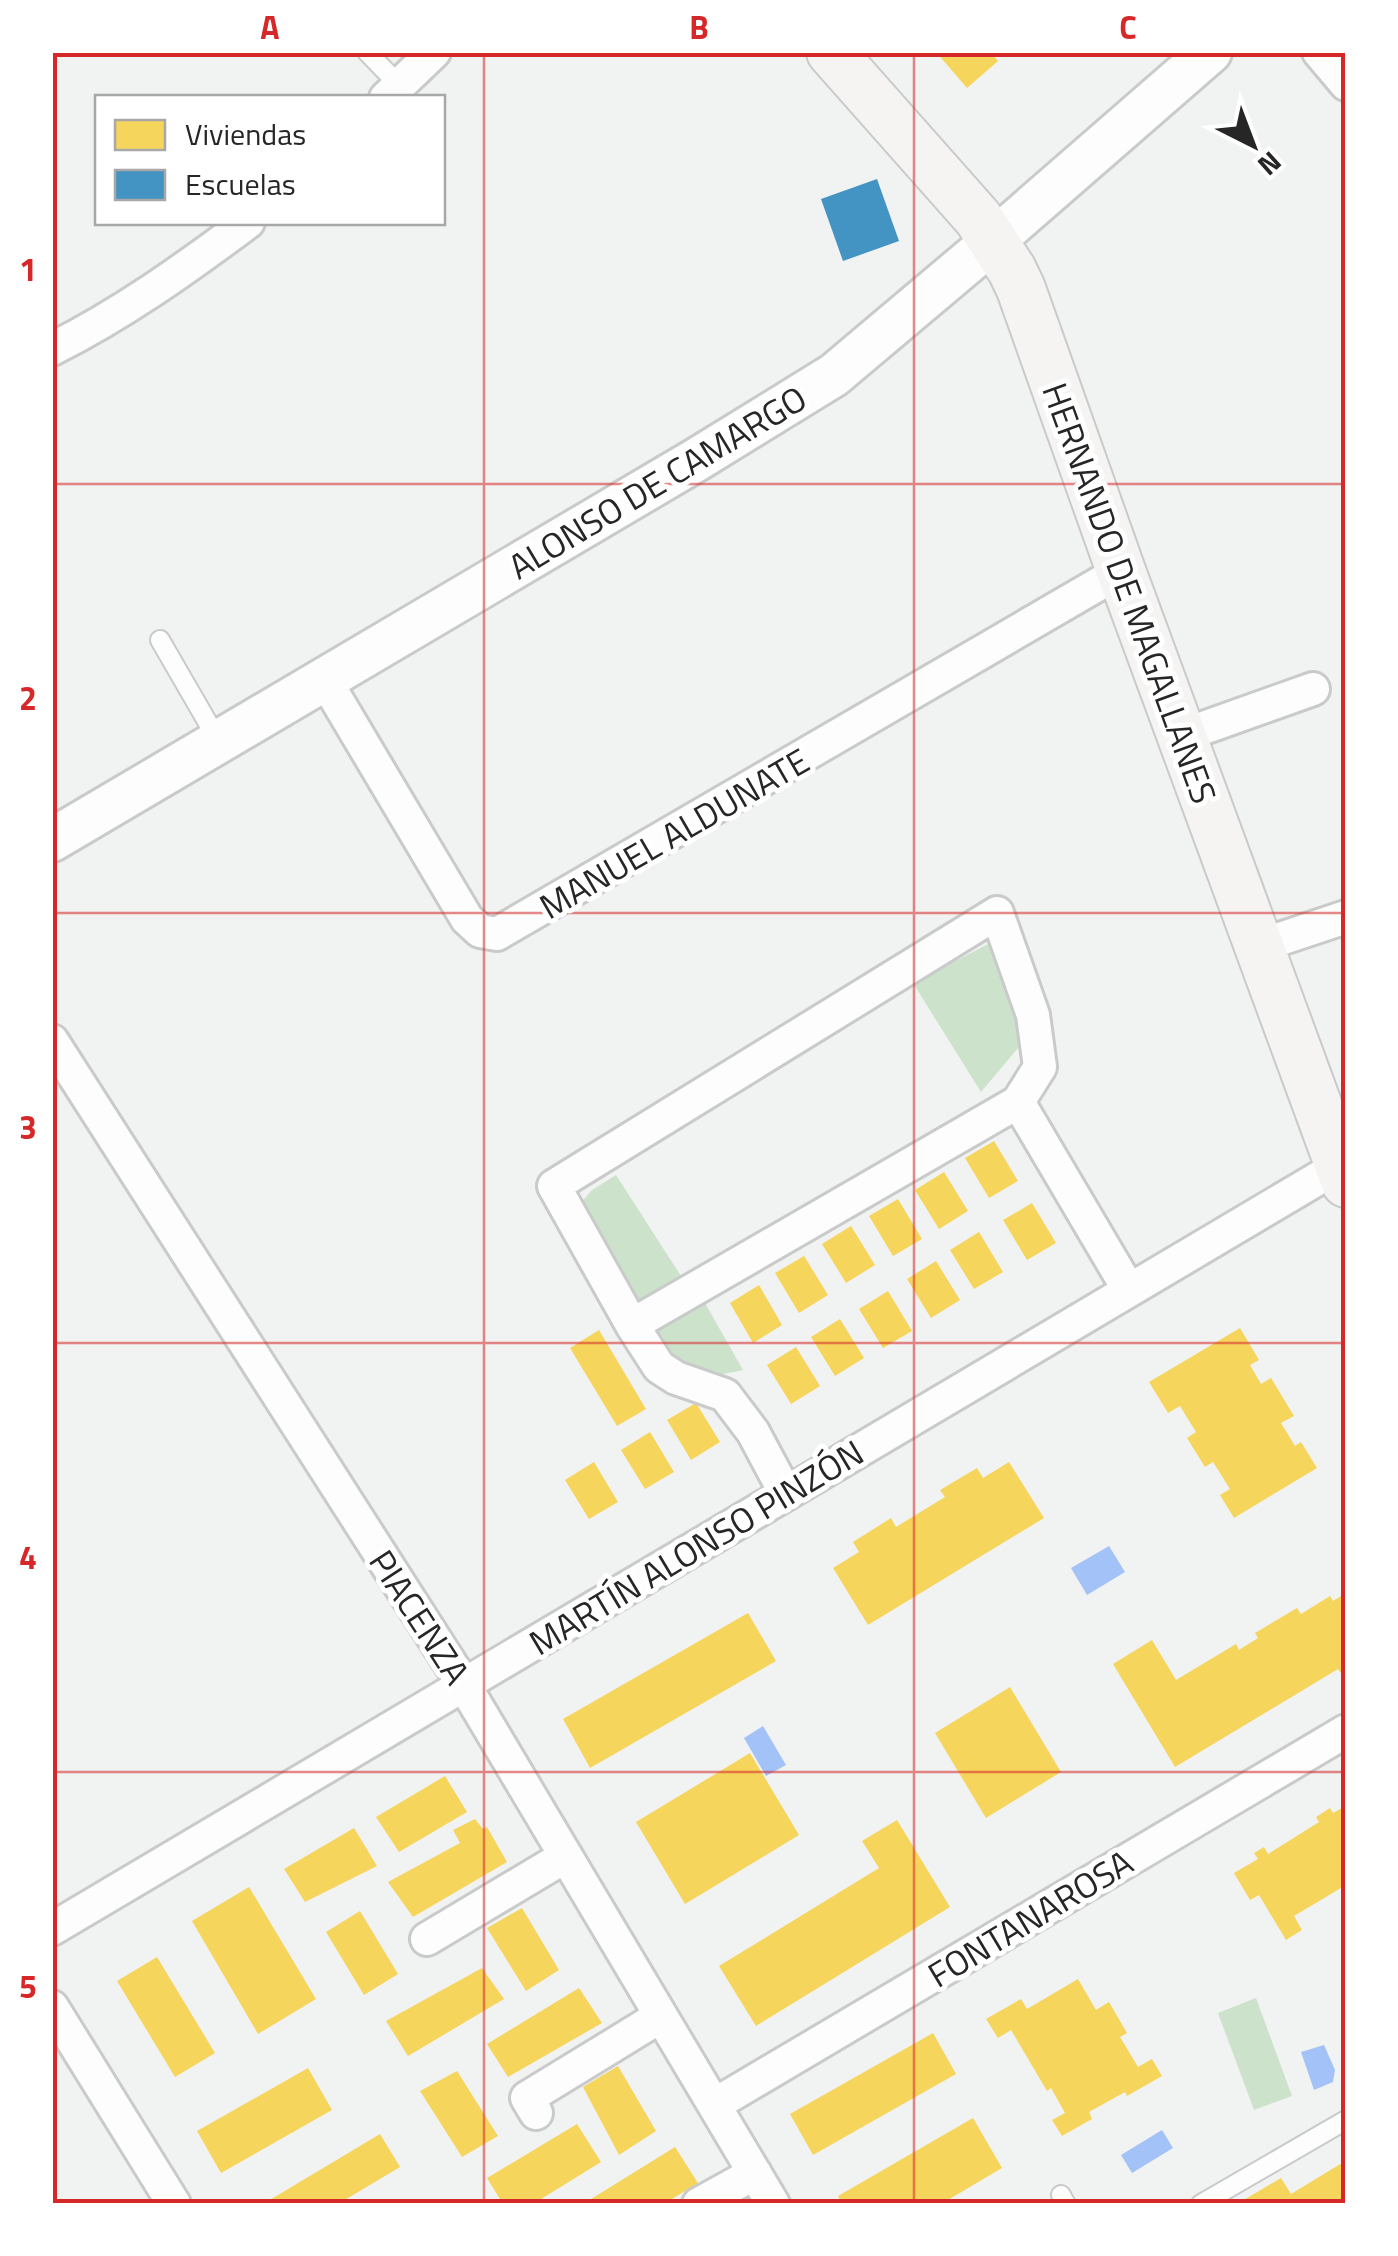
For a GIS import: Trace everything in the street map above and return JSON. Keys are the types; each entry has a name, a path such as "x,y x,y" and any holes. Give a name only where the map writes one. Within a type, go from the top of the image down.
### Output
{"main road":[{"name":"HERNANDO DE MAGALLANES","path":"831,52 978,218 1021,289 1120,572 1342,1174"}],"street":[{"path":"392,92 434,52"},
{"name":"ALONSO DE CAMARGO","path":"52,840 834,375 1210,52"},
{"path":"1319,52 1346,84"},
{"path":"52,349 172,279 244,225"},
{"name":"MANUEL ALDUNATE","path":"325,680 468,919 480,932 497,934 1120,572"},
{"path":"1181,736 1313,689"},
{"path":"632,1325 1018,1102 1040,1068 1032,1015 997,913 554,1186 632,1325 659,1367 676,1378 725,1395 753,1432 786,1494"},
{"path":"1259,946 1346,917"},
{"name":"PIACENZA","path":"52,1041 464,1685 773,2204"},
{"path":"1018,1102 1130,1290"},
{"name":"MARTÍN ALONSO PINZÓN","path":"52,1929 1130,1290 1342,1174"},
{"name":"FONTANAROSA","path":"714,2105 1346,1730"},
{"path":"428,1938 566,1856"},
{"path":"52,2007 174,2204"},
{"path":"536,2112 527,2098 661,2016"},
{"path":"699,2204 755,2173"}],"lane":[{"path":"367,52 392,92"},
{"path":"160,640 219,742"},
{"path":"1200,2204 1346,2120"}],"green space":[{"path":"992,942 1021,1014 1018,1048 981,1092 913,983"},
{"path":"616,1175 681,1276 640,1301 578,1206 592,1190"},
{"path":"701,1296 743,1370 704,1378 682,1371 649,1327"},
{"path":"1256,1998 1292,2096 1254,2110 1218,2013"}],"water":[{"path":"1109,1546 1125,1572 1087,1595 1071,1568"},
{"path":"763,1726 786,1765 766,1776 744,1738"},
{"path":"1324,2045 1335,2070 1333,2082 1314,2090 1301,2052"},
{"path":"1162,2130 1173,2148 1132,2173 1121,2155"}],"building: Viviendas":[{"path":"936,52 991,52 998,61 967,88"},
{"path":"994,1141 1018,1181 989,1198 965,1158"},
{"path":"944,1172 968,1211 939,1229 915,1190"},
{"path":"898,1199 922,1239 893,1256 869,1216"},
{"path":"1032,1203 1056,1243 1027,1260 1003,1220"},
{"path":"851,1226 875,1265 846,1283 822,1244"},
{"path":"979,1232 1003,1272 974,1289 950,1250"},
{"path":"804,1256 828,1295 799,1313 775,1273"},
{"path":"936,1261 960,1300 931,1318 907,1279"},
{"path":"759,1285 782,1325 753,1343 730,1303"},
{"path":"888,1291 912,1331 883,1348 859,1309"},
{"path":"840,1319 864,1358 835,1376 811,1337"},
{"path":"1240,1328 1259,1360 1250,1365 1261,1384 1271,1378 1294,1416 1281,1423 1295,1446 1301,1442 1317,1468 1234,1518 1220,1495 1230,1489 1213,1462 1205,1467 1187,1438 1196,1432 1180,1406 1168,1413 1149,1382"},
{"path":"599,1330 646,1409 617,1426 570,1348"},
{"path":"796,1347 820,1386 791,1404 767,1365"},
{"path":"696,1403 720,1442 691,1460 667,1420"},
{"path":"650,1432 674,1472 645,1489 621,1450"},
{"path":"594,1462 618,1502 589,1519 565,1480"},
{"path":"1009,1462 1044,1518 868,1625 833,1568 859,1552 853,1542 891,1518 896,1527 945,1497 940,1490 977,1468 983,1478"},
{"path":"1346,1593 1346,1670 1341,1673 1338,1669 1175,1767 1113,1664 1152,1640 1176,1680 1236,1644 1239,1650 1258,1638 1255,1633 1297,1608 1301,1614 1330,1596 1333,1601"},
{"path":"748,1613 776,1661 590,1768 563,1719"},
{"path":"1010,1687 1061,1772 986,1818 935,1733"},
{"path":"750,1753 799,1835 685,1904 636,1822"},
{"path":"445,1776 467,1812 399,1852 376,1817"},
{"path":"1346,1806 1346,1885 1294,1916 1302,1930 1286,1940 1259,1895 1250,1900 1234,1873 1258,1859 1254,1853 1264,1847 1268,1854 1319,1822 1316,1817 1330,1808 1333,1813"},
{"path":"475,1819 483,1829 487,1827 507,1862 413,1917 388,1882 460,1843 453,1830"},
{"path":"897,1820 950,1907 756,2026 719,1966 879,1868 862,1841"},
{"path":"354,1828 377,1866 305,1902 284,1869"},
{"path":"249,1887 316,1999 258,2034 192,1921"},
{"path":"522,1908 559,1970 526,1991 487,1928"},
{"path":"360,1911 398,1974 364,1995 326,1932"},
{"path":"157,1957 215,2053 175,2077 117,1981"},
{"path":"482,1968 504,1999 408,2056 386,2021"},
{"path":"1078,1979 1096,2010 1109,2002 1127,2033 1120,2037 1138,2067 1152,2059 1162,2076 1089,2112 1092,2119 1062,2136 1052,2120 1065,2113 1051,2088 1047,2091 1011,2030 998,2038 986,2019 1021,1999 1027,2009"},
{"path":"579,1988 602,2023 508,2077 487,2044"},
{"path":"933,2033 956,2074 813,2155 790,2114"},
{"path":"618,2066 656,2131 619,2155 583,2087"},
{"path":"308,2068 332,2110 221,2173 197,2131"},
{"path":"457,2071 498,2136 462,2157 420,2091"},
{"path":"973,2118 1002,2168 941,2204 842,2204 838,2196"},
{"path":"577,2124 601,2162 533,2204 503,2204 487,2178"},
{"path":"380,2134 400,2167 338,2204 263,2204"},
{"path":"675,2147 698,2183 664,2204 583,2204"},
{"path":"1342,2163 1346,2169 1346,2204 1237,2204 1281,2178 1291,2194"}],"building: Escuelas":[{"path":"877,179 899,241 843,261 821,199"}]}
